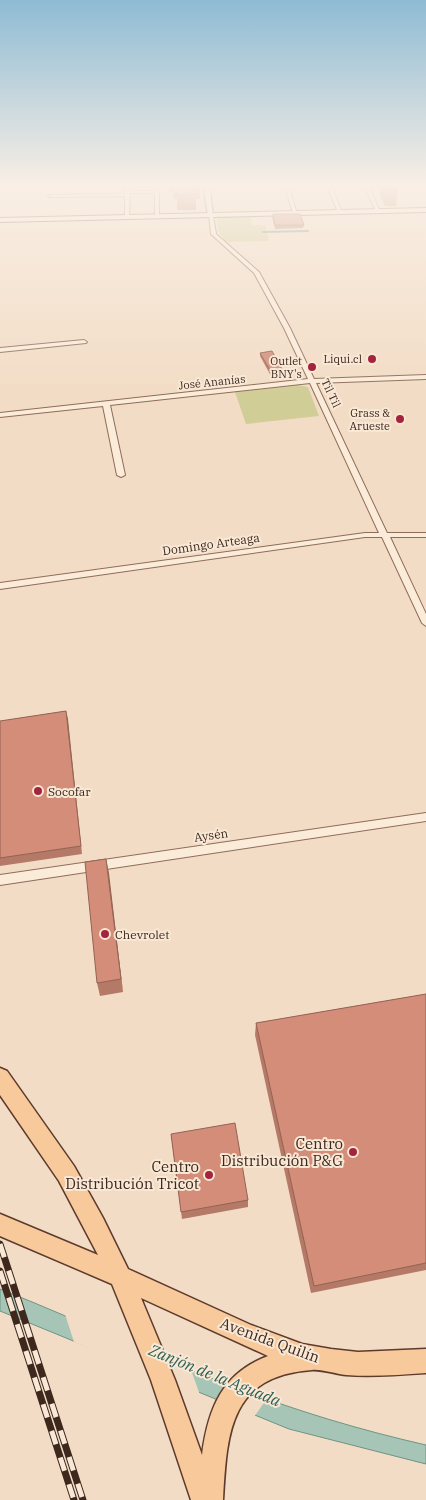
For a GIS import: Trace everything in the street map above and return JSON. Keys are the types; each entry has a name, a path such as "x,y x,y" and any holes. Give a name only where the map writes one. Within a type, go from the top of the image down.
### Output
{"main road":[{"path":"0,1078 74,1187 123,1279 169,1398 204,1500"},
{"name":"Avenida Quilín","path":"0,1225 224,1325 286,1350 315,1359 367,1365 426,1361"},
{"path":"210,1500 214,1445 220,1421 225,1408 241,1386 262,1369 277,1364 315,1359"}],"street":[{"name":"Til Til","path":"236,254 261,279 312,381 426,623"},
{"path":"0,350 84,342"},
{"name":"José Ananías","path":"0,415 312,381 426,377"},
{"path":"106,404 121,475"},
{"name":"Domingo Arteaga","path":"0,586 365,535 426,534"},
{"name":"Aysén","path":"0,880 426,817"}],"shaded area":[{"path":"298,385 308,387 319,416 246,424 235,392"},
{"path":"0,1289 258,1396 377,1433 426,1445 426,1464 289,1429 0,1311"}],"pier":[{"path":"64,1311 190,1367 200,1395 74,1342"},
{"path":"231,1384 268,1397 254,1417 218,1403"}],"building":[{"path":"272,351 283,371 271,372 260,353"},
{"name":"Socofar","path":"66,711 81,846 0,858 0,721"},
{"name":"Chevrolet","path":"106,859 121,979 97,983 85,862"},
{"name":"Centro Distribución P&G","path":"426,994 426,1263 314,1286 256,1023"},
{"name":"Centro Distribución Tricot","path":"235,1123 248,1200 181,1212 171,1134"}],"railway":[{"path":"0,1244 83,1500"},
{"path":"0,1271 74,1500"}],"place":[{"name":"Liqui.cl","path":"372,359"},
{"name":"Outlet BNY's","path":"312,367"},
{"name":"Grass & Arueste","path":"400,419"},
{"name":"Socofar","path":"38,791"},
{"name":"Chevrolet","path":"105,934"},
{"name":"Centro Distribución P&G","path":"353,1152"},
{"name":"Centro Distribución Tricot","path":"209,1175"}],"water label":[{"name":"Zanjón de la Aguada","path":"215,1375"}]}
